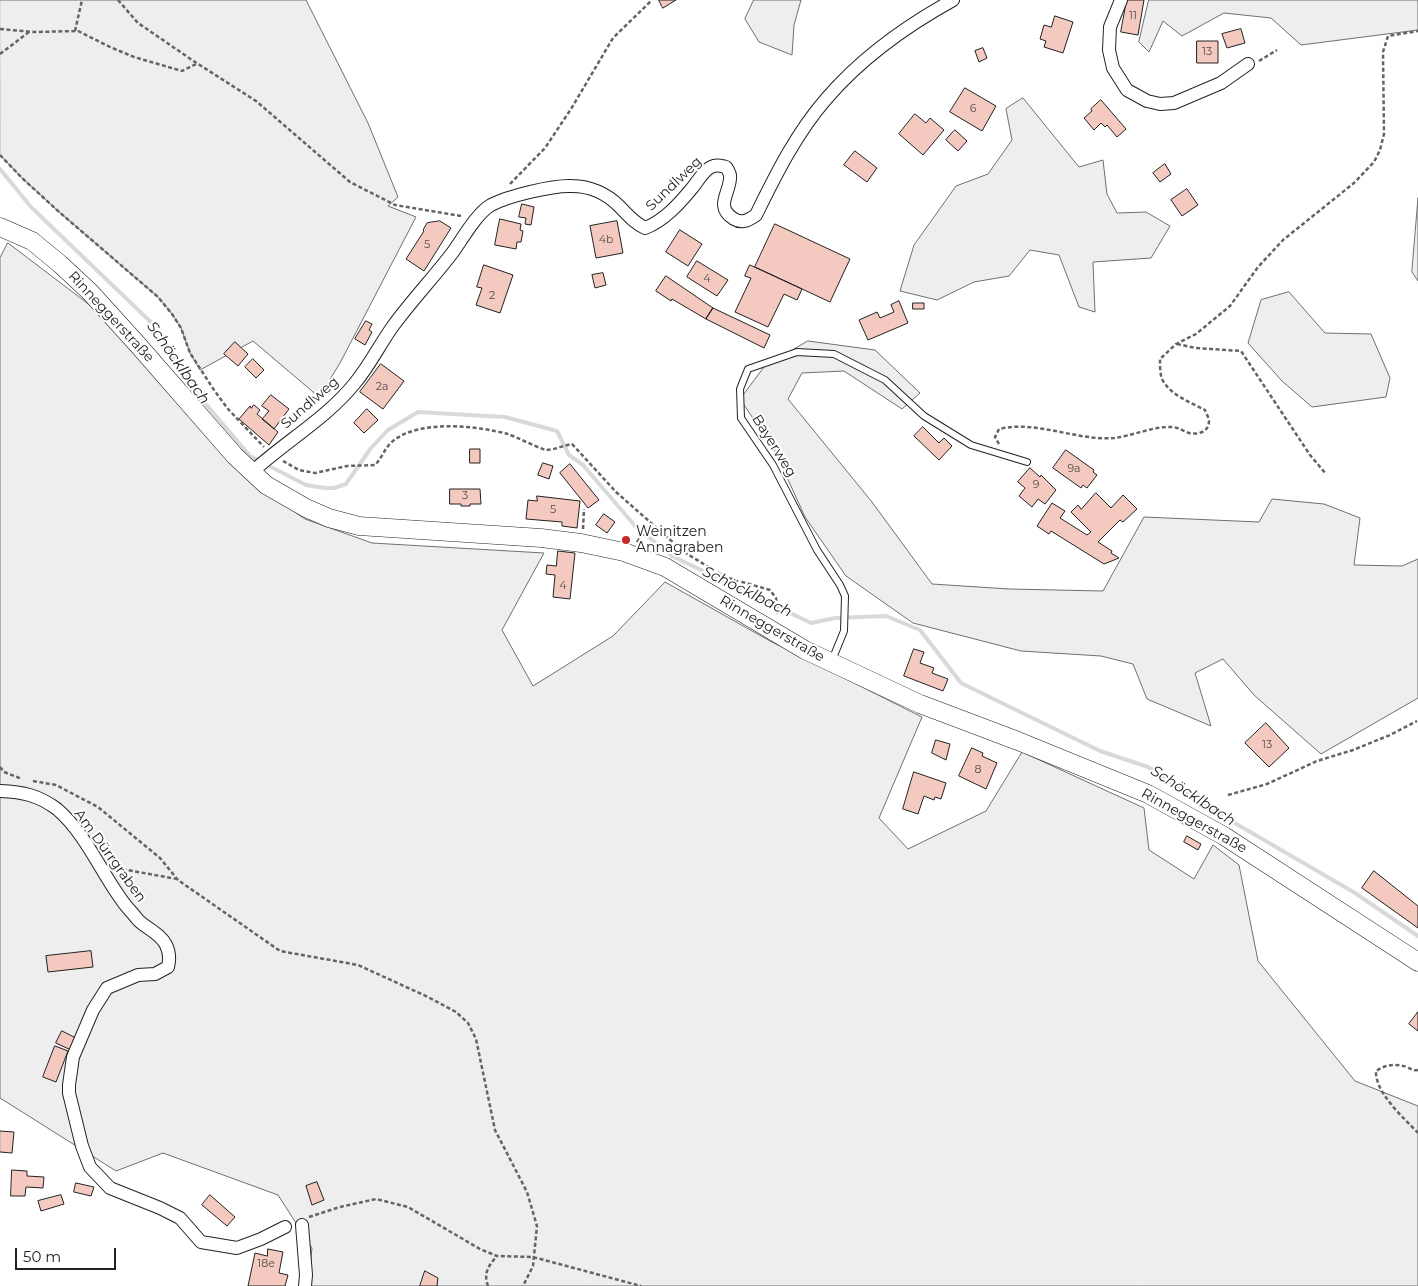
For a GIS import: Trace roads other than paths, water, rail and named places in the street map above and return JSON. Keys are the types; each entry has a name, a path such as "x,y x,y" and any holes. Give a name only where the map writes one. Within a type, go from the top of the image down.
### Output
{"main road":[{"name":"Rinneggerstraße","path":"0,227 32,241 60,264 90,292 235,456 266,484 306,508 329,518 359,526 541,538 582,543 624,552 665,567 805,650 920,704 1018,741 1148,794 1224,836 1418,962"}],"street":[{"name":"Sundlweg","path":"252,472 319,418 356,382 393,326 478,218 491,205 527,193 572,186 595,189 618,204 636,224 645,228 655,224 685,197 712,166 719,165 726,167 730,174 724,203 726,212 741,222 750,219 756,215 792,146 826,98 879,47 919,19 953,0"},
{"path":"1121,0 1110,27 1109,50 1113,68 1127,90 1147,101 1160,104 1174,103 1221,83 1248,64"},
{"name":"Am Dürrgraben","path":"0,791 26,793 39,798 57,810 78,833 101,866 121,900 141,923 157,934 166,944 170,958 168,967 155,974 138,975 107,988 93,1010 73,1057 69,1085 70,1093 82,1146 90,1167 110,1188 180,1218 201,1242 237,1248 285,1227"},
{"path":"304,1221 305,1286"}],"lane":[{"name":"Bayerweg","path":"836,653 845,622 845,596 817,550 773,465 742,418 740,390 748,369 797,352 834,354 885,380 924,416 971,445 1027,462"}],"waterway":[{"name":"Schöcklbach","path":"0,169 31,207 157,328 193,389 250,456 306,485 334,488 346,484 371,448 388,430 418,412 505,417 557,431 569,455 583,465 636,527 672,556 811,623 835,618 886,616 920,630 961,683 1100,751 1148,767 1197,801 1355,893 1418,936"}],"place":[{"name":"Weinitzen Annagraben","path":"626,540"}]}
